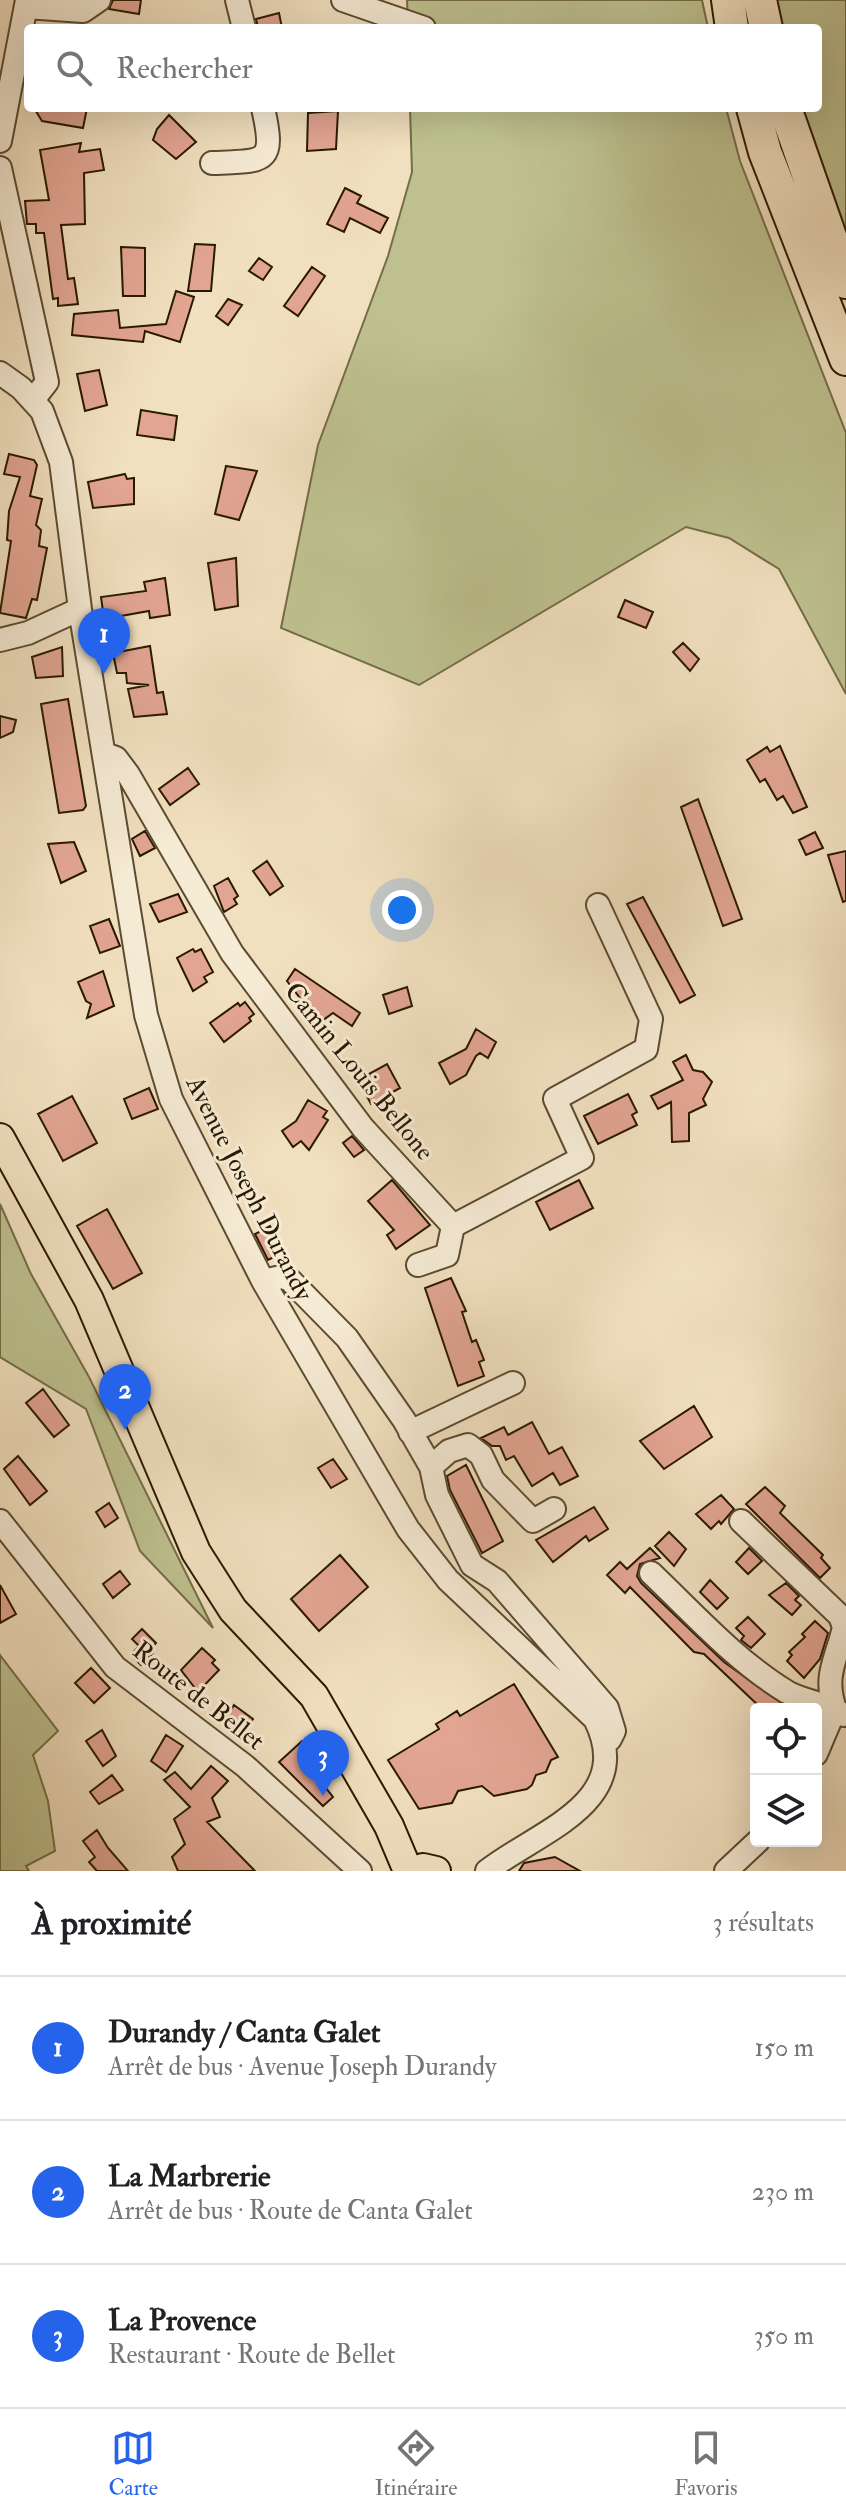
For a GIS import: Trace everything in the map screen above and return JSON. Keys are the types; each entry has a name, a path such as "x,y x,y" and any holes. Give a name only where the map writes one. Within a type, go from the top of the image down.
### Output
{"highway":[{"path":"728,0 731,24"},
{"path":"760,0 765,24"},
{"path":"754,112 765,152 846,359"},
{"path":"786,112 846,282"}],"main road":[{"path":"0,1138 89,1300 180,1520 213,1583 255,1636 314,1696 389,1826 422,1870"}],"street":[{"path":"0,141 26,4 83,11 99,0"},
{"path":"237,0 243,24"},
{"path":"343,0 412,24"},
{"path":"212,163 255,161 269,151 271,142 264,112"},
{"path":"0,168 47,382 33,400"},
{"name":"Avenue Joseph Durandy","path":"0,373 33,400 52,432 61,462 80,609 146,1015 156,1053 181,1121 263,1281 408,1529 429,1559 595,1719 605,1744"},
{"path":"0,640 28,633 80,609"},
{"name":"Camin Louis Bellone","path":"105,754 116,758 128,774 232,953 363,1128 453,1226"},
{"path":"418,1265 447,1255 453,1226 582,1158 555,1099 646,1049 651,1019 598,905"},
{"path":"263,1281 281,1277 298,1285 347,1338 431,1467 437,1495 472,1565 497,1581 607,1708 614,1731 605,1744 601,1779 585,1806 487,1871"},
{"path":"410,1432 513,1383"},
{"path":"431,1467 449,1451 468,1445 481,1455 493,1480 533,1521 554,1509"},
{"name":"Route de Bellet","path":"0,1521 115,1667 245,1766 359,1868"},
{"path":"741,1521 840,1616 844,1627 832,1662 828,1689 842,1708"},
{"path":"651,1573 757,1672 814,1705 842,1708"},
{"path":"822,1743 842,1708"},
{"path":"726,1871 752,1847"},
{"path":"466,1871 511,1853"}],"green space":[{"path":"407,0 702,0 707,24 408,24"},
{"path":"777,0 846,0 846,234 802,112 822,112 822,24 781,24"},
{"path":"410,112 727,112 740,161 846,433 846,694 779,569 729,538 686,527 419,685 281,628 318,445 388,256 412,172"},
{"path":"0,1204 31,1274 89,1377 213,1628 140,1551 86,1409 0,1357"},
{"path":"0,1655 58,1731 33,1755 48,1801 55,1851 26,1866 29,1871 0,1871"}],"building":[{"path":"113,0 141,0 139,14 109,9"},
{"path":"279,13 281,24 257,24 256,19"},
{"path":"36,112 86,112 83,128 42,121"},
{"path":"338,112 336,149 307,151 308,113"},
{"path":"169,115 196,142 176,159 153,140 157,129"},
{"path":"81,143 79,152 100,149 104,170 84,173 85,224 61,225 68,279 74,278 78,304 58,306 58,298 53,299 44,233 36,233 36,224 27,224 25,201 49,200 40,150"},
{"path":"345,188 361,196 357,203 388,218 380,233 350,218 344,232 327,224"},
{"path":"195,244 215,245 211,291 188,291"},
{"path":"121,247 145,248 145,296 123,296"},
{"path":"259,258 272,267 263,280 249,271"},
{"path":"312,267 325,276 298,316 284,306"},
{"path":"176,291 194,297 180,342 145,331 143,342 72,335 74,314 118,310 120,328 166,324"},
{"path":"228,299 242,305 228,325 216,316"},
{"path":"99,370 107,405 85,411 77,374"},
{"path":"141,410 177,416 174,440 137,435"},
{"path":"9,454 34,460 37,465 30,496 42,499 36,525 41,530 39,546 47,548 37,600 32,599 26,618 0,613 11,541 7,540 9,511 20,477 4,474"},
{"path":"226,466 257,471 239,520 215,514"},
{"path":"125,474 127,479 134,478 134,504 93,508 88,482"},
{"path":"236,558 238,606 215,610 208,563"},
{"path":"165,578 170,615 150,618 149,611 104,619 101,597 146,591 144,582"},
{"path":"625,600 653,612 646,628 618,617"},
{"path":"683,643 699,659 690,671 673,652"},
{"path":"150,646 157,693 163,692 167,714 134,717 128,689 149,685 127,683 126,673 117,673 113,653"},
{"path":"62,647 63,676 36,678 32,657"},
{"path":"68,699 86,806 83,810 59,813 41,704"},
{"path":"0,716 16,720 13,732 0,738"},
{"path":"780,746 807,807 793,813 783,796 777,800 765,779 760,782 747,760 767,747 770,752"},
{"path":"188,768 199,784 170,805 159,789"},
{"path":"698,799 742,919 723,926 681,807"},
{"path":"145,831 155,848 140,856 132,839"},
{"path":"815,832 823,848 806,855 799,840"},
{"path":"74,842 86,871 61,883 48,844"},
{"path":"846,851 846,901 843,902 828,855"},
{"path":"267,861 283,886 270,895 253,871"},
{"path":"228,878 238,896 234,899 237,904 224,912 214,886"},
{"path":"178,894 187,912 159,922 150,904"},
{"path":"643,897 695,995 680,1003 627,904"},
{"path":"109,919 120,946 100,953 90,926"},
{"path":"193,949 195,952 201,949 213,972 204,977 207,982 193,991 177,958"},
{"path":"295,969 360,1013 352,1026 333,1013 319,1023 287,981"},
{"path":"103,971 114,1006 87,1018 91,1004 86,1001 78,982"},
{"path":"407,987 412,1006 389,1014 383,995"},
{"path":"245,1002 254,1014 249,1018 251,1021 224,1042 210,1023 238,1003 240,1006"},
{"path":"476,1029 496,1042 488,1058 480,1053 466,1075 450,1084 439,1063 466,1049"},
{"path":"686,1055 693,1070 703,1072 712,1082 703,1099 706,1105 689,1113 689,1141 672,1142 671,1102 658,1109 651,1096 683,1080 673,1062"},
{"path":"387,1064 400,1088 371,1104 358,1080"},
{"path":"149,1088 158,1109 132,1119 124,1099"},
{"path":"628,1094 637,1112 632,1115 637,1125 598,1144 584,1116"},
{"path":"72,1096 97,1143 63,1161 38,1114"},
{"path":"308,1100 327,1111 323,1117 328,1120 309,1150 301,1141 293,1147 282,1131 296,1121"},
{"path":"352,1136 364,1150 354,1157 343,1143"},
{"path":"392,1180 430,1225 396,1249 387,1235 394,1230 368,1201"},
{"path":"579,1180 593,1208 550,1230 536,1202"},
{"path":"107,1209 142,1273 113,1289 77,1226"},
{"path":"270,1226 284,1252 268,1260 255,1234"},
{"path":"451,1278 466,1311 462,1312 472,1342 476,1340 484,1360 479,1362 484,1376 458,1386 425,1288"},
{"path":"43,1389 69,1425 54,1437 26,1403"},
{"path":"694,1406 712,1437 664,1469 640,1441"},
{"path":"532,1422 549,1454 562,1447 578,1476 560,1485 553,1473 532,1486 514,1456 506,1460 500,1446 492,1446 481,1438 504,1427 508,1435"},
{"path":"18,1456 47,1491 30,1505 4,1469"},
{"path":"333,1459 347,1479 331,1488 318,1468"},
{"path":"466,1465 503,1541 482,1553 450,1490 447,1476"},
{"path":"765,1487 785,1506 780,1513 823,1555 821,1558 830,1568 820,1578 746,1504"},
{"path":"721,1495 734,1509 721,1524 719,1521 711,1529 696,1514"},
{"path":"109,1503 118,1518 105,1527 96,1512"},
{"path":"594,1507 608,1529 589,1541 586,1536 553,1562 536,1540"},
{"path":"669,1532 686,1549 674,1566 655,1546"},
{"path":"650,1548 660,1558 640,1564 637,1576 641,1583 724,1662 782,1703 756,1703 704,1654 694,1652 630,1587 625,1593 607,1575 620,1562 627,1569"},
{"path":"749,1548 762,1561 748,1574 736,1562"},
{"path":"340,1555 368,1587 319,1631 291,1599"},
{"path":"120,1571 130,1584 113,1598 103,1584"},
{"path":"710,1580 728,1598 717,1609 700,1592"},
{"path":"786,1583 799,1596 795,1600 801,1605 792,1615 769,1595"},
{"path":"0,1585 16,1614 0,1623"},
{"path":"748,1617 765,1634 751,1648 741,1640 744,1636 736,1628"},
{"path":"815,1621 828,1633 820,1659 804,1678 787,1661 792,1655 789,1652 805,1637 802,1634"},
{"path":"142,1629 156,1643 150,1649 153,1653 141,1665 131,1655 139,1646 132,1639"},
{"path":"202,1648 215,1660 212,1663 219,1670 198,1692 181,1670"},
{"path":"91,1668 110,1688 94,1703 75,1683"},
{"path":"514,1684 558,1757 551,1760 546,1772 536,1775 527,1789 494,1796 482,1786 458,1791 452,1803 419,1809 388,1760 439,1729 436,1724 457,1711 460,1716"},
{"path":"234,1705 253,1719 246,1730 239,1725 236,1731 223,1723"},
{"path":"102,1730 116,1756 103,1766 86,1741"},
{"path":"166,1735 183,1746 166,1772 151,1761"},
{"path":"302,1741 313,1751 307,1758 318,1768 314,1773 333,1797 323,1806 279,1762"},
{"path":"211,1766 228,1781 212,1798 220,1817 207,1822 255,1871 178,1871 172,1857 185,1844 174,1819 190,1807 164,1780 175,1772 191,1789"},
{"path":"112,1775 123,1790 99,1804 90,1792"},
{"path":"97,1830 128,1871 97,1871 89,1862 95,1857 83,1841"},
{"path":"555,1857 580,1871 519,1871 524,1863"}],"place":[{"name":"Durandy / Canta Galet","path":"104,674"},
{"name":"La Marbrerie","path":"125,1430"},
{"name":"La Provence","path":"323,1796"}]}
